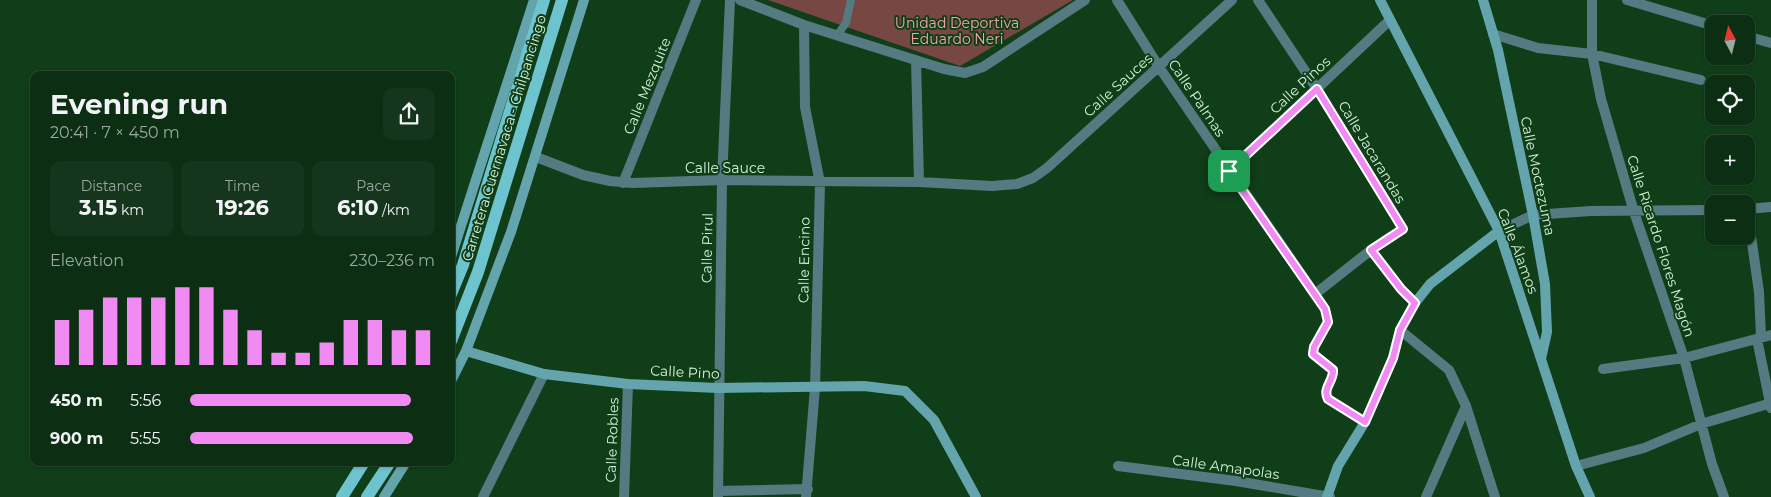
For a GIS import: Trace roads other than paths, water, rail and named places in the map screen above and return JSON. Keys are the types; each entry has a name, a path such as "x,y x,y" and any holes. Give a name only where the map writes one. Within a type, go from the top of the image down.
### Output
{"main road":[{"path":"455,245 534,0"},
{"name":"Carretera Cuernavaca - Chilpancingo","path":"455,284 463,265 544,0"},
{"name":"Carretera Cuernavaca - Chilpancingo","path":"455,331 478,272 562,0"},
{"path":"455,373 466,352 511,232 584,0"},
{"name":"Calle Álamos","path":"1380,0 1499,231 1576,466 1590,497"},
{"name":"Calle Moctezuma","path":"1484,0 1533,215 1545,284 1547,332 1541,359"},
{"path":"1327,497 1338,466 1365,422 1393,358 1400,330 1415,303 1430,284 1499,231"},
{"name":"Calle Pino","path":"466,352 544,374 628,384 718,388 864,386 905,391 934,420 976,497"},
{"path":"342,497 361,466"},
{"path":"367,497 387,466"},
{"path":"384,497 403,466"}],"street":[{"name":"Calle Mezquite","path":"623,183 696,0"},
{"name":"Calle Pirul","path":"718,494 722,180 730,0"},
{"path":"740,0 804,25 838,34 944,70 965,73 983,67 1085,0"},
{"name":"Calle Palmas","path":"1117,0 1159,67 1229,171 1325,309 1328,322 1314,347 1313,354 1333,370 1334,375 1326,389 1326,395 1328,399 1365,422"},
{"name":"Calle Sauces","path":"1017,184 1033,178 1047,168 1232,0"},
{"name":"Calle Jacarandas","path":"1258,0 1317,89 1403,229 1371,250"},
{"name":"Calle Ricardo Flores Magón","path":"1592,0 1592,54 1600,99 1634,212 1684,358 1712,464 1724,497"},
{"path":"1627,0 1705,23"},
{"name":"Calle Pinos","path":"1229,171 1390,20"},
{"name":"Calle Encino","path":"804,25 806,107 820,182 816,388 807,493"},
{"path":"1493,34 1538,48 1592,54 1701,80"},
{"path":"1755,39 1771,43"},
{"path":"916,60 918,182"},
{"name":"Calle Sauce","path":"536,157 583,175 623,183 722,180 918,182 992,186 1017,184"},
{"path":"1755,208 1771,207"},
{"path":"1499,231 1533,215 1591,211 1705,210"},
{"path":"1576,466 1644,448 1701,424 1770,405 1759,292 1752,245"},
{"path":"1315,294 1371,250 1401,289 1415,303"},
{"path":"1400,330 1449,370 1466,406 1495,497"},
{"path":"1603,369 1684,358 1763,337"},
{"path":"483,497 544,374"},
{"name":"Calle Robles","path":"624,497 628,384"},
{"path":"1426,497 1466,406"},
{"name":"Calle Amapolas","path":"1118,466 1327,497"},
{"path":"718,494 807,493"}],"lane":[{"path":"838,34 846,23 851,0"}],"park label":[{"name":"Unidad Deportiva Eduardo Neri","path":"957,32"}]}
